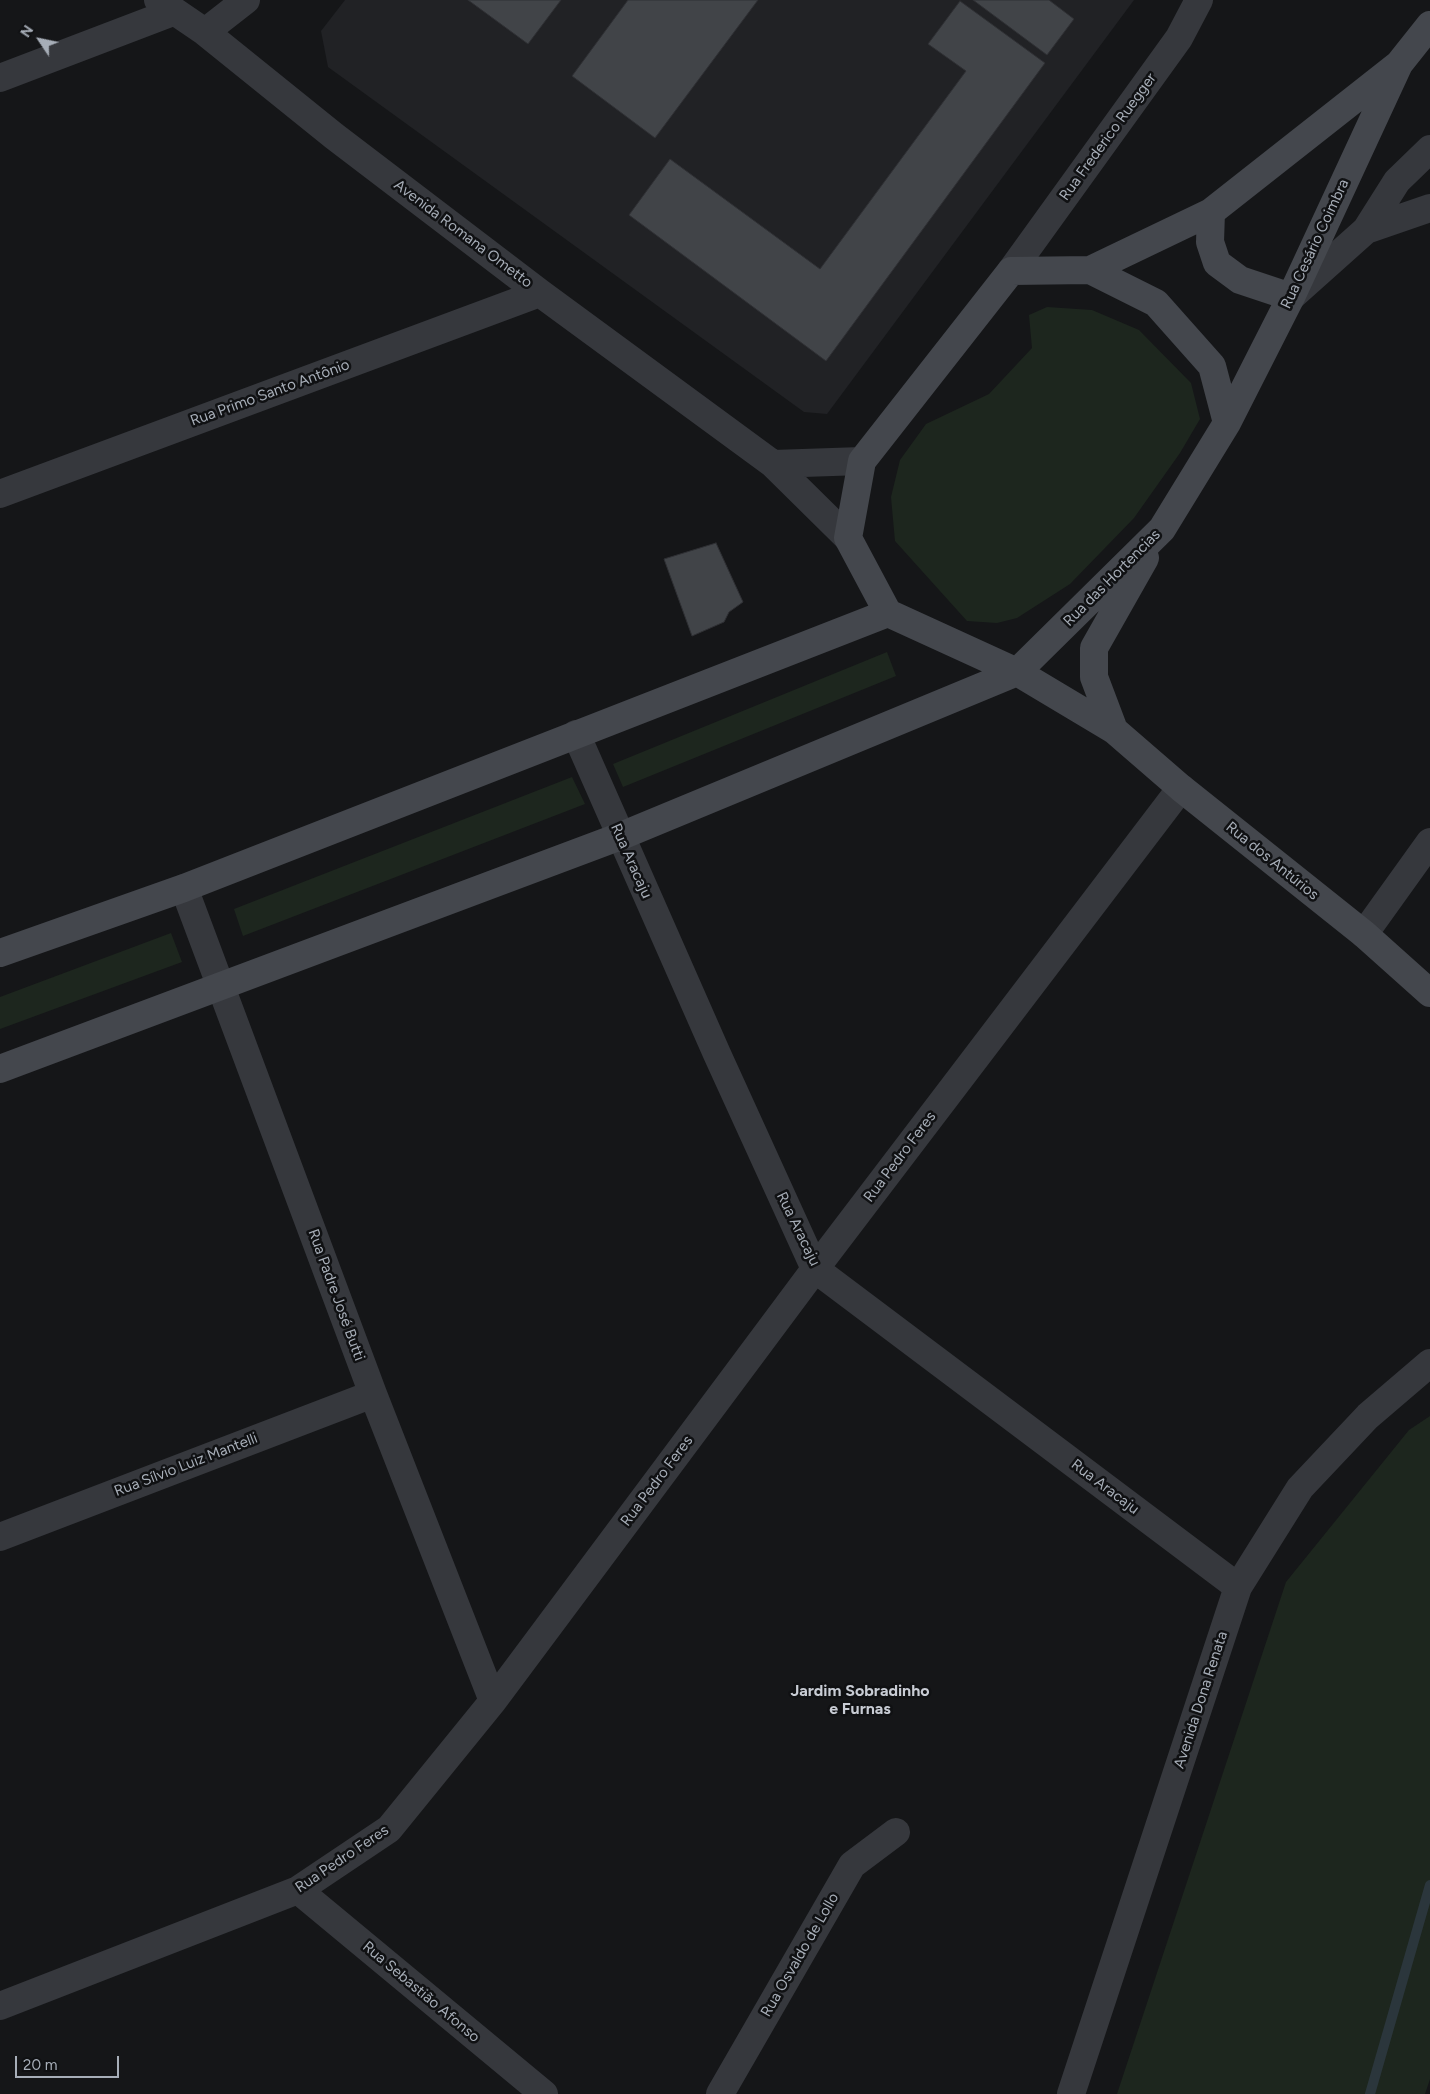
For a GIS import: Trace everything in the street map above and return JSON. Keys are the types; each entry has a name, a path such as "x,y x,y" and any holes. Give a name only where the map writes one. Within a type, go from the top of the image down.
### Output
{"street":[{"path":"205,32 246,0"},
{"name":"Rua Frederico Ruegger","path":"1011,271 1179,38 1199,0"},
{"path":"0,78 166,6"},
{"name":"Avenida Romana Ometto","path":"166,6 205,32 334,136 540,293 773,464 848,538"},
{"path":"0,953 184,888 888,613 848,538 862,461 1011,271 1090,270 1211,212 1399,64 1430,25"},
{"name":"Rua Cesário Coimbra","path":"1227,423 1291,297 1399,64"},
{"path":"1211,212 1210,242 1217,262 1240,280 1291,297 1366,230 1397,181 1430,149"},
{"path":"1366,230 1430,208"},
{"path":"1090,270 1156,303 1212,366 1227,423"},
{"name":"Rua Primo Santo Antônio","path":"0,494 540,293"},
{"name":"Rua das Hortencias","path":"1017,672 1162,529 1227,423"},
{"path":"773,464 862,461"},
{"name":"Rua dos Antúrios","path":"1114,730 1094,677 1094,648 1162,529"},
{"name":"Rua dos Antúrios","path":"888,613 1017,672 1114,730 1181,788 1364,934 1430,993"},
{"path":"0,1069 620,836 1017,672"},
{"name":"Rua Aracaju","path":"576,734 815,1269 1238,1587"},
{"name":"Rua Pedro Feres","path":"0,2006 298,1890 389,1830 493,1701 815,1269 1181,788"},
{"path":"1364,934 1430,842"},
{"name":"Rua Padre José Butti","path":"184,888 222,985 373,1394 493,1701"},
{"name":"Avenida Dona Renata","path":"1071,2094 1238,1587 1300,1488 1368,1416 1430,1363"},
{"name":"Rua Sílvio Luiz Mantelli","path":"0,1537 373,1394"},
{"name":"Rua Osvaldo de Lollo","path":"720,2094 852,1865 896,1832"},
{"name":"Rua Sebastião Afonso","path":"298,1890 544,2094"}],"shaded area":[{"path":"345,0 1134,0 827,414 804,412 328,67 321,31"},
{"path":"1047,307 1092,310 1139,330 1191,383 1200,419 1180,453 1134,518 1070,584 1017,618 997,623 967,621 895,541 891,497 900,460 926,424 989,394 1032,348 1029,315"},
{"path":"887,652 896,676 623,787 613,764"},
{"path":"572,777 585,804 243,936 234,909"},
{"path":"171,933 182,962 0,1029 0,997"},
{"path":"1430,1416 1430,2079 1425,2094 1117,2094 1286,1582 1409,1430"}],"building":[{"path":"468,0 561,0 528,44"},
{"path":"628,0 758,0 655,138 572,76"},
{"path":"973,0 1049,0 1074,19 1047,55"},
{"path":"960,1 1045,63 826,361 629,215 670,159 820,269 966,71 928,44"},
{"path":"716,543 743,602 729,612 724,622 692,636 664,559"}],"waterway":[{"path":"1370,2094 1430,1885"}],"district":[{"name":"Jardim Sobradinho e Furnas","path":"860,1700"}]}
